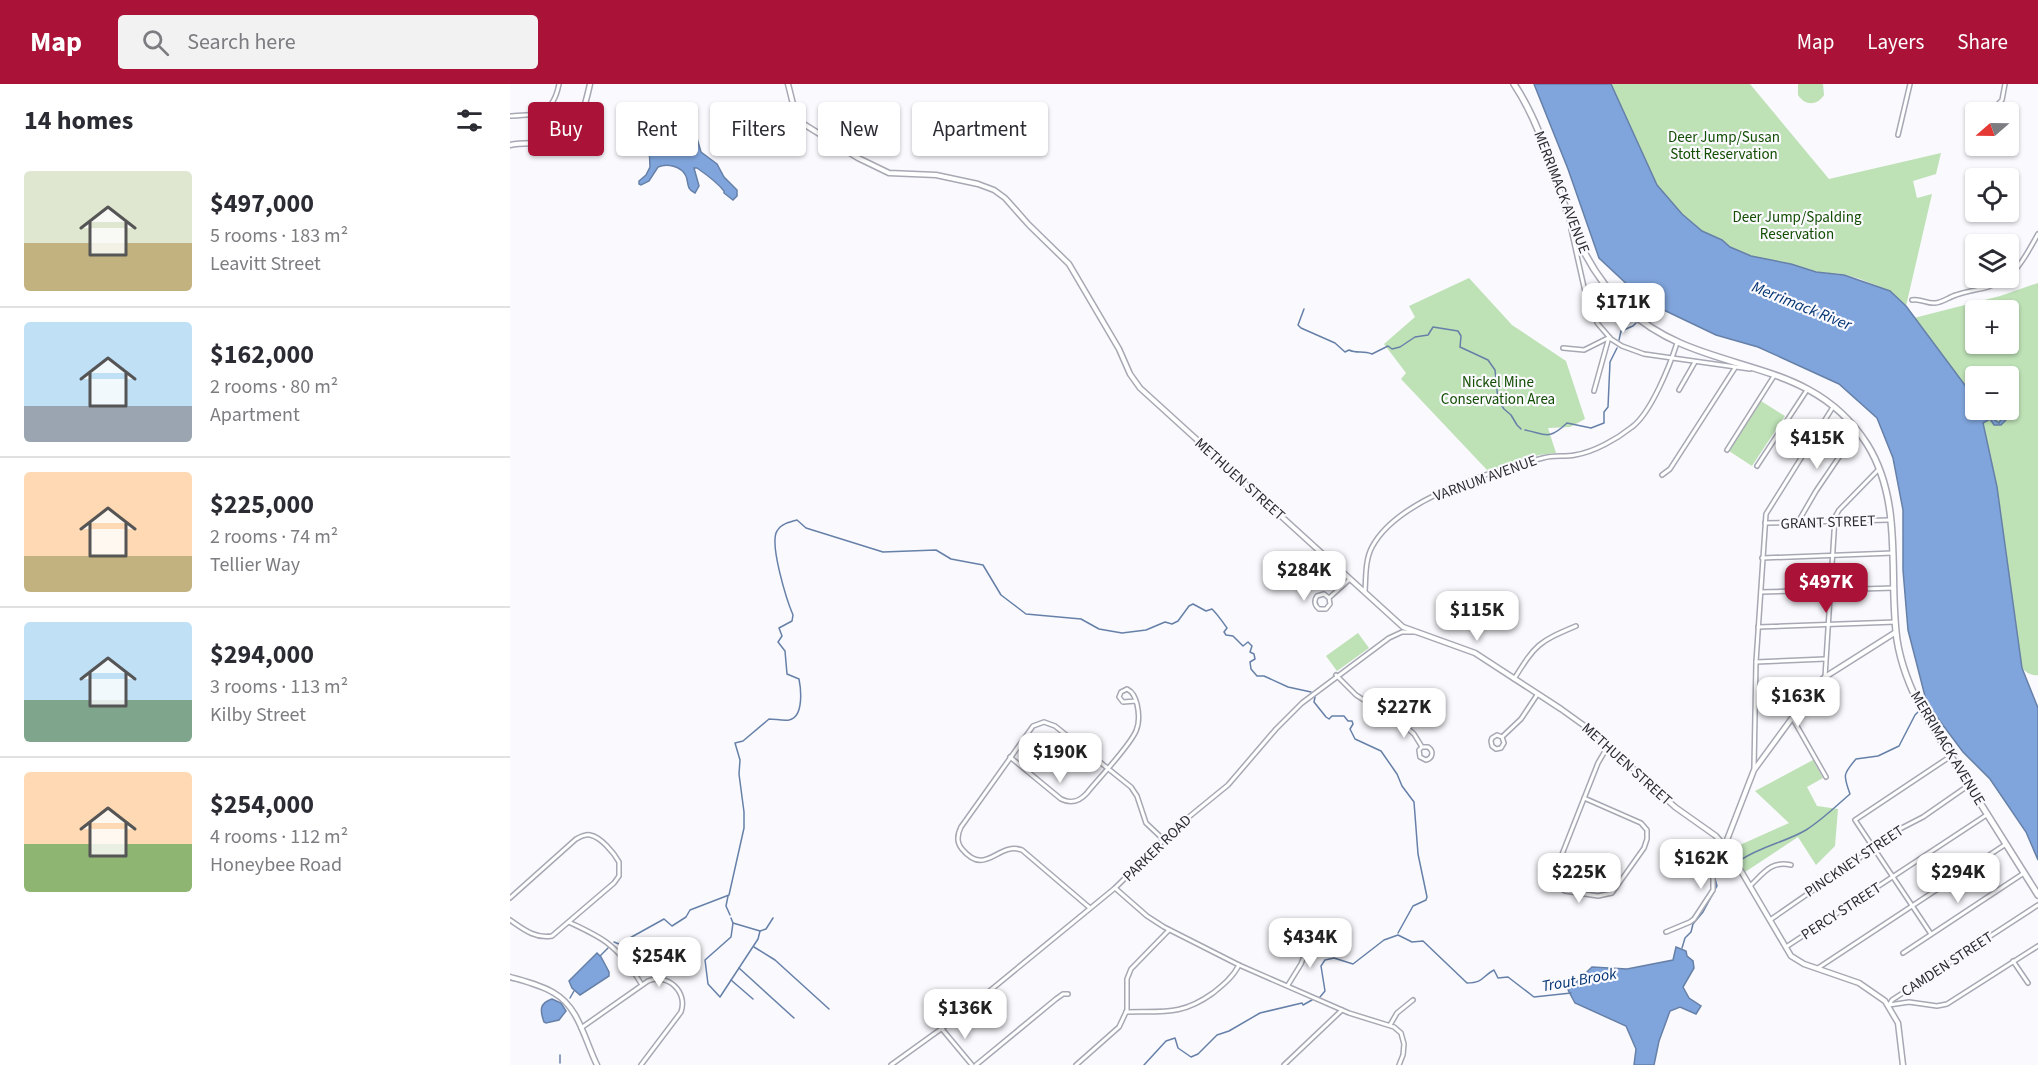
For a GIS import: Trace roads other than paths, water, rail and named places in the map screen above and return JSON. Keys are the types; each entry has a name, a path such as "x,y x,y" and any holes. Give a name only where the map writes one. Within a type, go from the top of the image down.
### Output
{"main road":[{"name":"MERRIMACK AVENUE","path":"1514,84 1537,128 1567,212 1587,259 1610,292 1638,318 1677,343 1808,388 1834,406 1869,447 1880,468 1887,490 1891,520 1896,633 1905,673 1923,712 2038,895"}],"street":[{"path":"510,116 532,116 544,112 552,105 559,84"},
{"path":"510,145 555,141 565,137 574,129 586,101 590,84"},
{"name":"METHUEN STREET","path":"788,84 794,108 802,123 872,166 897,174 926,174 966,180 988,187 1005,198 1069,264 1140,388 1399,624 1416,633 1475,653 1584,725 1675,807 1711,832 1725,845 1733,857 1785,948 1795,959 1865,986 1889,1005"},
{"path":"1898,135 1910,84"},
{"path":"2000,102 2005,84"},
{"path":"1567,212 1588,305 1598,324 1609,337 1632,351 1672,359 1755,369"},
{"path":"1912,300 1937,303 1956,295 1988,287 2009,277 2021,265 2038,234"},
{"path":"1563,348 1584,350 1609,337"},
{"path":"1594,391 1609,337"},
{"name":"VARNUM AVENUE","path":"1365,591 1368,560 1373,546 1383,533 1408,510 1426,500 1488,475 1547,457 1580,454 1599,447 1640,420 1672,359 1677,343"},
{"path":"1679,390 1695,362"},
{"path":"1662,475 1670,469 1735,368"},
{"path":"1727,450 1775,375"},
{"path":"1756,466 1808,388"},
{"path":"1754,770 1756,662 1766,514 1834,406"},
{"path":"1798,523 1857,431"},
{"path":"1825,677 1834,522 1839,510 1880,468"},
{"name":"GRANT STREET","path":"1765,523 1891,520"},
{"path":"1762,558 1893,553"},
{"path":"1329,598 1350,579"},
{"path":"1760,592 1894,588"},
{"path":"1324,594 1329,598 1330,604 1326,609 1321,609 1316,605 1315,598 1319,595 1324,594"},
{"path":"1758,627 1896,622"},
{"path":"1514,679 1536,645 1576,626"},
{"name":"PARKER ROAD","path":"891,1065 942,1029 1115,888 1182,822 1228,785 1288,716 1316,690 1394,635 1407,632 1416,633"},
{"path":"1725,845 1754,770 1817,684 1896,633"},
{"path":"1756,662 1825,659"},
{"path":"1336,675 1356,695 1406,727 1414,734 1422,747"},
{"path":"1010,757 1058,796 1068,802 1076,801 1085,796 1136,731 1139,718 1136,701 1129,689 1120,693 1119,698 1123,702 1136,701"},
{"path":"1502,737 1521,719 1537,695"},
{"path":"1792,718 1826,777"},
{"path":"1090,908 1022,850 1011,848 989,860 981,861 972,858 960,846 959,829 1033,726 1047,722 1058,728 1135,792 1144,819 1164,840"},
{"path":"1497,735 1502,737 1504,741 1502,747 1497,749 1492,746 1493,737 1497,735"},
{"path":"1584,798 1641,823 1647,833 1646,843 1616,888 1612,893 1602,896 1562,890 1556,879 1557,867 1600,757 1608,746"},
{"path":"1422,747 1432,750 1432,756 1428,759 1420,757 1419,750 1422,747"},
{"path":"1931,934 1855,820 1951,756"},
{"name":"PINCKNEY STREET","path":"1770,920 1892,833 1923,817 1969,785"},
{"name":"PERCY STREET","path":"1785,948 1988,814"},
{"path":"510,898 576,839 584,835 597,838 616,856 620,868 619,876 614,883 552,936 532,934 510,920"},
{"path":"1818,969 2006,844"},
{"path":"1666,932 1694,918 1713,890 1713,873 1733,857"},
{"path":"1750,886 1771,867 1780,863 1791,865"},
{"path":"1903,953 2024,873"},
{"path":"1115,888 1152,920 1239,965 1342,1010 1390,1025 1401,1034 1403,1040 1403,1055 1399,1065"},
{"name":"CAMDEN STREET","path":"1889,1005 1892,1000 2038,905"},
{"path":"569,922 599,937 614,948 642,985"},
{"path":"1076,1065 1116,1030 1126,1012 1127,980 1131,969 1169,930"},
{"path":"1288,985 1301,964 1310,941"},
{"path":"1902,1065 1898,1023 1889,1005 1909,1002 1937,1006 1947,1004 2038,946"},
{"path":"2013,961 2028,983"},
{"path":"1126,1012 1178,1010 1191,1007 1226,983 1239,965"},
{"path":"510,977 554,992 570,1006 597,1065"},
{"path":"581,1028 642,985 654,979 666,978 677,988 683,1006 681,1012 641,1065"},
{"path":"942,1029 974,1065 1056,999 1063,994 1068,994"},
{"path":"1390,1025 1397,1013 1413,1000"},
{"path":"1284,1065 1342,1010"}],"water":[{"name":"Merrimack River","path":"1534,84 1611,84 1657,185 1682,214 1702,231 1751,256 1816,272 1844,275 1890,291 1906,306 1965,385 1965,420 1988,420 1983,423 1997,487 2022,668 2038,708 2038,860 2026,832 1990,779 1963,752 1927,704 1908,630 1903,570 1903,510 1893,458 1877,418 1839,384 1758,347 1716,335 1645,301 1599,258 1568,169"},
{"path":"698,142 701,152 717,164 724,177 737,190 737,196 733,200 715,181 697,168 694,168 699,186 695,193 689,188 684,173 669,165 658,167 649,181 639,184 650,167 650,156 698,156"},
{"path":"1991,420 1999,423 2000,420 2006,420 2001,425 1994,425"},
{"path":"1676,947 1686,951 1687,956 1693,961 1694,968 1683,987 1689,998 1701,1006 1696,1014 1680,1007 1670,1011 1659,1041 1654,1065 1634,1065 1636,1049 1626,1026 1575,1003 1568,990 1592,967 1627,969 1673,960"},
{"path":"597,953 609,972 609,976 580,995 572,988 569,981"},
{"path":"552,999 561,1003 566,1011 559,1020 546,1023 541,1011 543,1005"}],"waterway":[{"path":"1641,314 1648,302"},
{"path":"1304,309 1298,325 1335,343 1345,352 1349,350 1372,354 1388,346 1392,349 1400,347 1415,337 1428,335 1433,327 1458,331 1461,336 1460,347 1488,360 1495,370 1498,400 1521,429"},
{"path":"1619,340 1621,331 1636,323"},
{"path":"1525,430 1547,435 1567,423 1591,428 1604,423 1604,412 1608,407 1610,362 1617,348"},
{"path":"614,942 619,944 664,919 672,926 686,917 690,910 729,895 744,828 739,774 740,760 735,743 743,741 769,719 794,718 800,702 799,679 787,674 785,651 778,642 782,636 779,628 792,621 793,615 775,548 777,531 788,523 797,520 806,528 883,552 936,550 951,559 983,565 1001,595 1026,614 1081,619 1099,629 1122,633 1146,630 1165,622 1172,624 1178,621 1193,604 1206,611 1212,609 1227,628 1224,632 1226,635 1233,636 1243,646 1248,642 1252,646 1250,652 1254,654 1255,659 1250,662 1251,669 1257,676 1264,676 1288,687 1311,692"},
{"path":"1315,697 1314,702 1326,717 1329,719 1332,716 1344,716 1348,721 1352,721 1350,729 1355,739 1381,751 1414,802 1418,854 1427,897 1426,900 1413,906 1398,933"},
{"path":"1739,861 1798,834 1823,817 1850,794 1846,775 1856,759 1878,756 1899,746 1915,715 1927,703"},
{"path":"1682,948 1685,938 1691,932 1693,924 1703,912 1717,886 1714,875 1731,864"},
{"path":"728,896 726,906 730,915"},
{"path":"731,918 733,923 760,931 766,929 773,918"},
{"path":"733,923 731,937 705,960 708,984 720,997 758,939 760,931"},
{"name":"Trout Brook","path":"1320,997 1325,991 1321,966 1325,960 1334,958 1353,964 1384,940 1398,935 1412,942 1423,941 1467,983 1480,980 1494,970 1498,978 1508,977 1534,997 1571,993"},
{"path":"754,947 775,960 829,1009"},
{"path":"600,956 608,948"},
{"path":"739,968 794,1018"},
{"path":"731,980 753,999"},
{"path":"570,998 574,991"},
{"name":"Trout Brook","path":"1144,1065 1166,1041 1175,1038 1178,1048 1191,1057 1198,1054 1217,1035 1229,1031 1260,1013 1302,1003 1303,1005 1312,1000"},
{"path":"560,1055 560,1063"}],"park label":[{"name":"Deer Jump/Susan Stott Reservation","path":"1724,146"},
{"name":"Deer Jump/Spalding Reservation","path":"1797,226"},
{"name":"Nickel Mine Conservation Area","path":"1498,390"}]}
